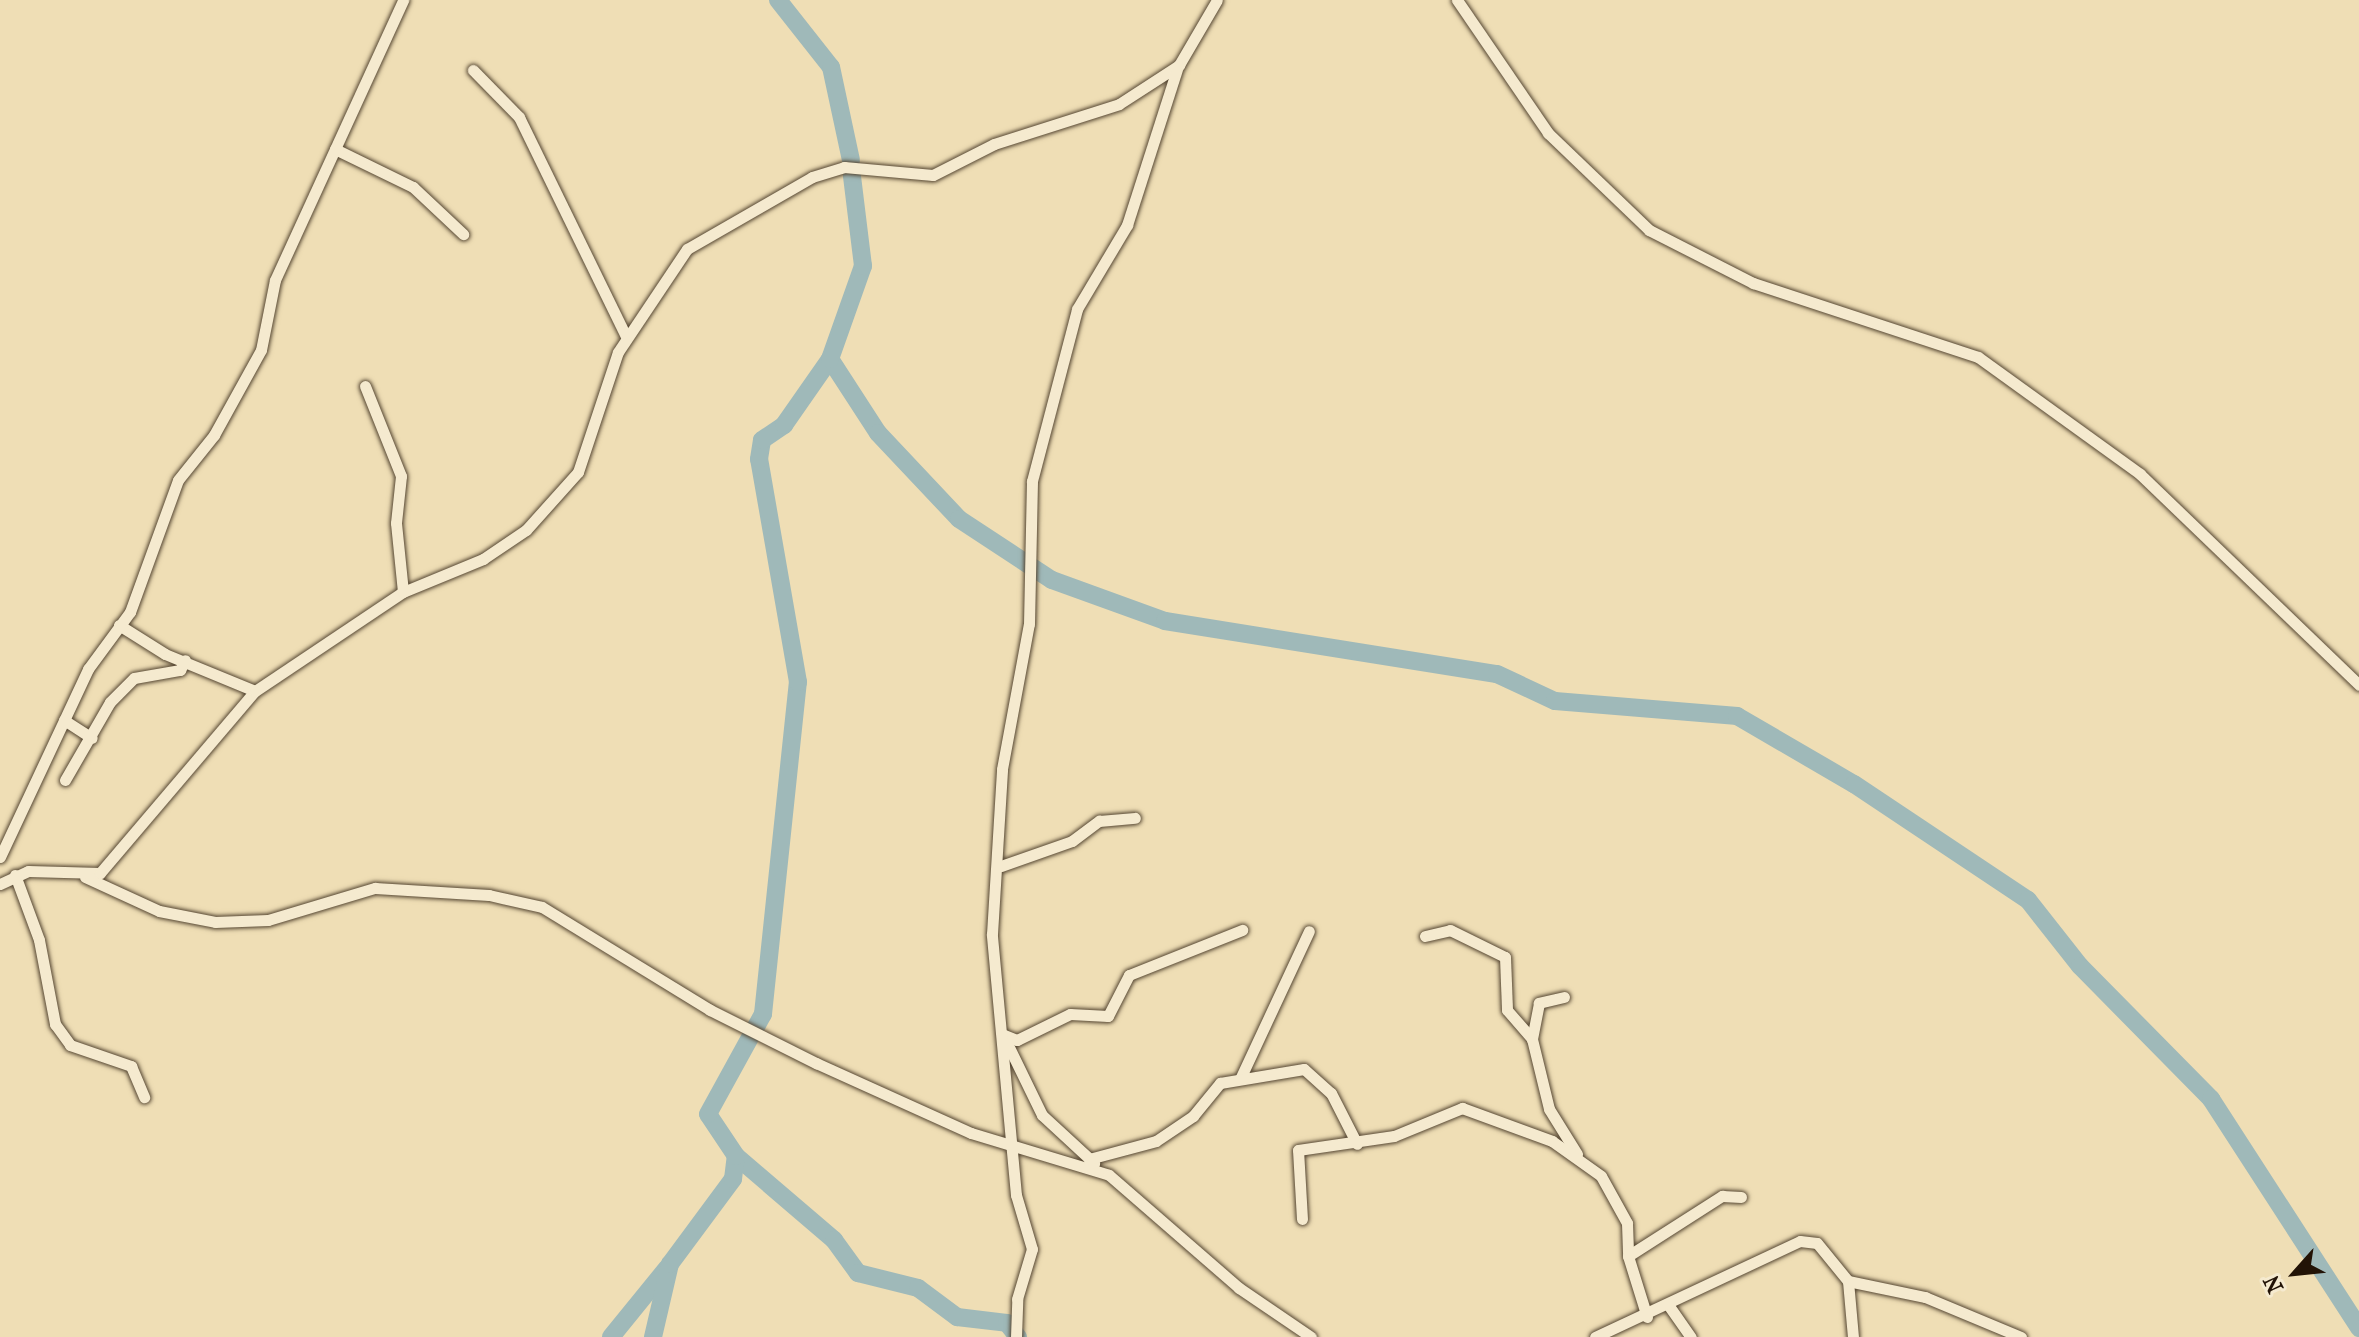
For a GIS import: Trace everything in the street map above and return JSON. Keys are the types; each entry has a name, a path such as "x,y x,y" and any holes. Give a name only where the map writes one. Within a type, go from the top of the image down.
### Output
{"street":[{"path":"0,857 64,720 119,625 178,480 214,435 261,350 275,280 403,0"},
{"path":"1016,1337 1017,1299 1032,1249 1010,1147 1004,1035 992,934 1001,866 1002,769 1029,624 1032,481 1077,309 1127,225 1179,65 1217,0"},
{"path":"1457,0 1548,133 1649,230 1753,283 1978,357 2140,474 2359,685"},
{"path":"0,884 15,875 84,877 100,873 255,691 403,592 483,559 543,513 584,462 594,406 626,336 687,249 812,177 844,167 933,175 994,144 1119,104 1179,65"},
{"path":"473,70 519,117 626,336"},
{"path":"335,149 413,187 463,234"},
{"path":"365,386 401,476 396,523 403,592"},
{"path":"119,625 185,660 255,691"},
{"path":"65,780 110,702 134,678 180,670 185,660"},
{"path":"64,720 92,738"},
{"path":"1001,866 1072,841 1099,821 1135,818"},
{"path":"15,875 39,940 55,1024 70,1045 131,1066 144,1097"},
{"path":"84,877 159,911 215,922 268,920 375,888 517,899 739,1025 1010,1147 1109,1175"},
{"path":"1004,1035 1017,1040 1070,1014 1108,1016 1129,975 1242,930"},
{"path":"1425,936 1450,930 1505,957 1507,1010 1532,1039"},
{"path":"1240,1079 1309,931"},
{"path":"1564,997 1539,1003 1532,1039 1549,1109 1582,1161 1617,1198 1628,1256 1647,1317"},
{"path":"1004,1035 1042,1115 1239,1288 1311,1337"},
{"path":"1089,1159 1156,1141 1193,1116 1220,1083 1304,1069 1331,1093 1357,1144"},
{"path":"1302,1219 1298,1150 1357,1144 1462,1108 1489,1113 1582,1161"},
{"path":"1628,1256 1722,1196 1741,1197"},
{"path":"1595,1337 1647,1317 1800,1241 1817,1243 1848,1281 1925,1297 2021,1337"},
{"path":"1844,1337 1848,1320 1848,1281"},
{"path":"1669,1306 1691,1337"},
{"path":"1848,1320 1853,1337"}],"waterway":[{"path":"778,0 831,67 851,160"},
{"path":"653,1337 670,1264 733,1179 736,1156 708,1114 763,1014 798,682 759,459 762,440 784,425 830,359 863,266 852,176"},
{"path":"830,359 878,433 959,519 1052,580 1165,621 1497,674 1555,701 1737,716 1854,784 2028,900 2080,966 2211,1099 2359,1328"},
{"path":"736,1156 834,1240 858,1273 918,1288 957,1317 1007,1323 1018,1337"},
{"path":"611,1337 667,1268"}]}
